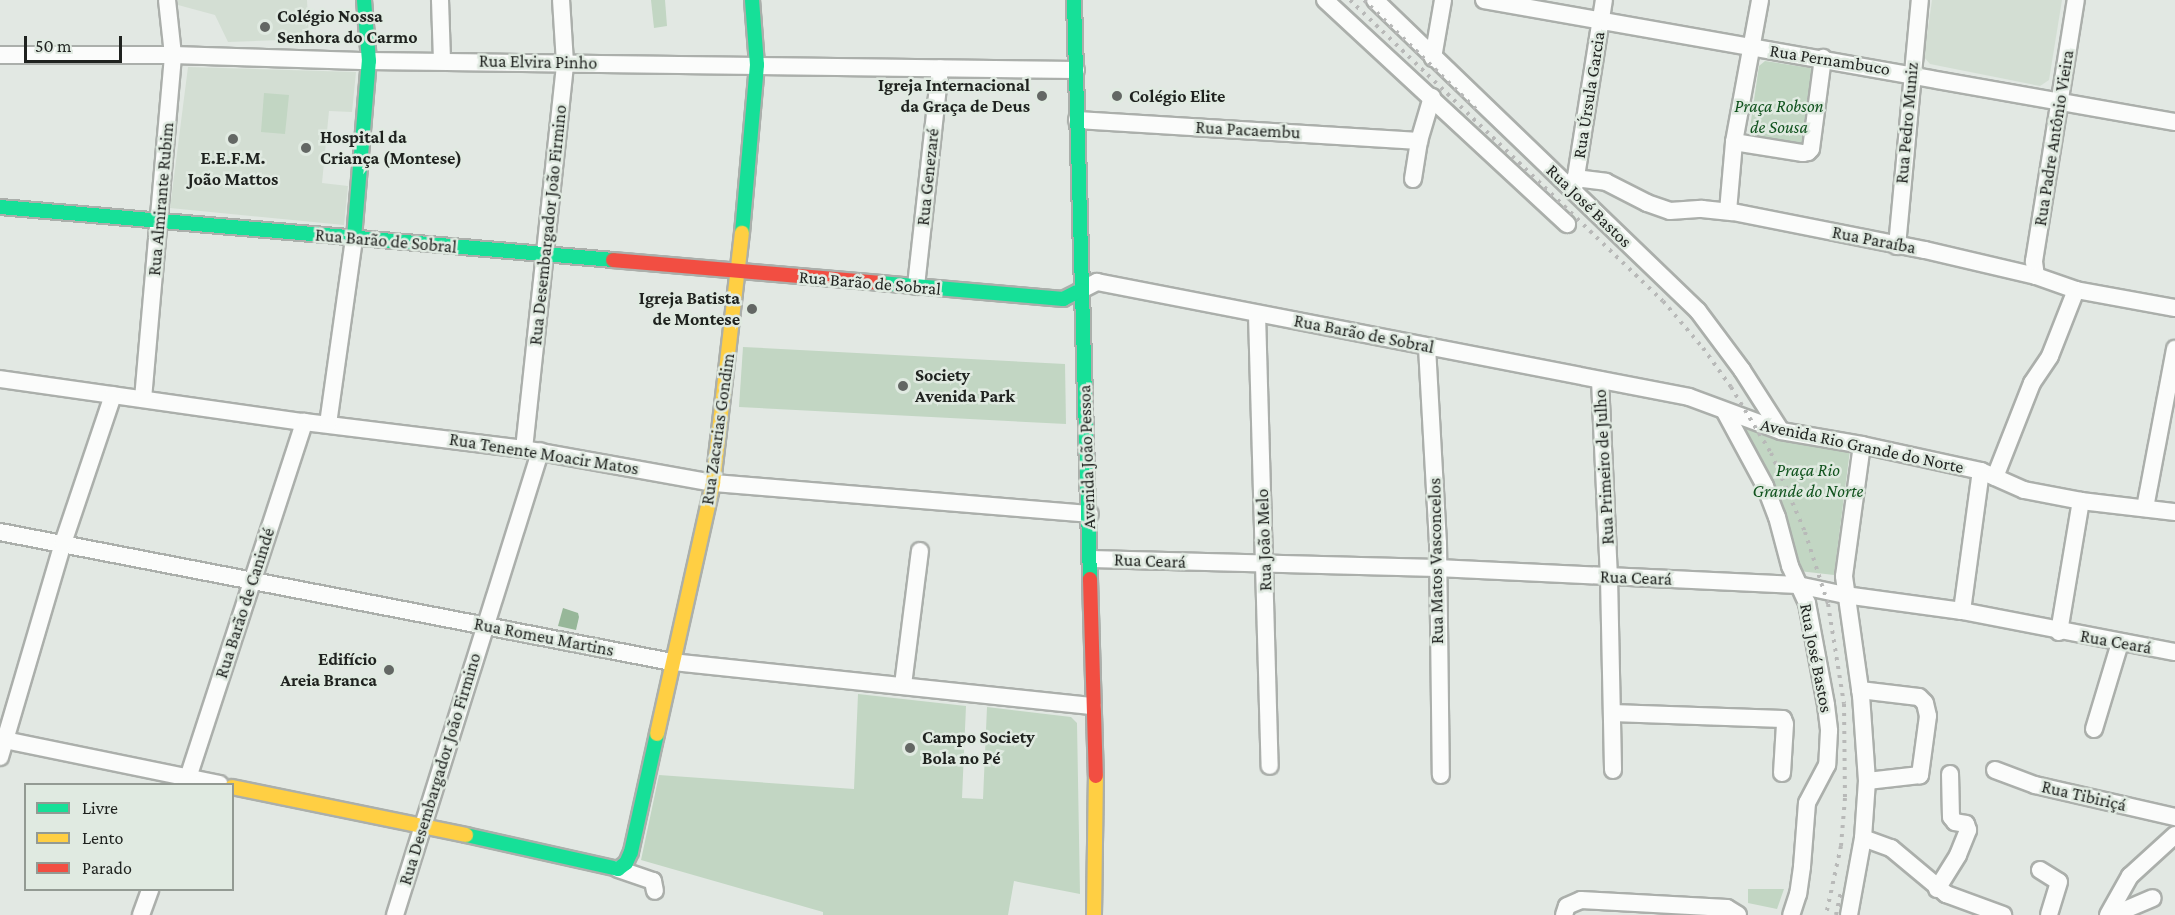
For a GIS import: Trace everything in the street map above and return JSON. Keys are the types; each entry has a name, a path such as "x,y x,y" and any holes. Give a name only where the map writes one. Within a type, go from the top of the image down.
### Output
{"main road":[{"path":"354,238 369,61 364,0"},
{"name":"Rua Zacarias Gondim","path":"618,869 626,863 631,852 713,483 739,272 757,65 752,0"},
{"name":"Avenida João Pessoa","path":"1074,0 1097,823 1094,915"},
{"name":"Rua Barão de Sobral","path":"0,207 1063,299 1081,290"},
{"path":"234,787 422,825 618,869"}],"street":[{"name":"Rua Almirante Rubim","path":"143,399 173,55 167,0"},
{"path":"440,0 442,62"},
{"name":"Rua Desembargador João Firmino","path":"395,915 484,626 532,450 545,255 565,63 561,0"},
{"name":"Rua José Bastos","path":"1325,0 1567,224"},
{"name":"Rua José Bastos","path":"1375,0 1433,57 1574,184 1698,311 1742,370 1780,431"},
{"path":"1433,57 1443,0"},
{"name":"Rua Pernambuco","path":"1484,0 1912,73 2175,122"},
{"name":"Rua Úrsula Garcia","path":"1574,184 1604,0"},
{"path":"1728,211 1734,142 1760,0"},
{"name":"Rua Pedro Muniz","path":"1898,246 1920,0"},
{"name":"Rua Padre Antônio Vieira","path":"2036,276 2034,261 2076,0"},
{"name":"Rua Elvira Pinho","path":"0,55 173,55 369,61 1076,70"},
{"path":"1734,142 1808,152 1811,149 1823,58"},
{"name":"Rua Genezaré","path":"916,286 940,68"},
{"path":"1413,179 1419,141 1432,97"},
{"name":"Rua Pacaembu","path":"1077,120 1419,141"},
{"name":"Rua Paraíba","path":"1574,184 1606,182 1647,203 1670,211 1702,209 1728,211 1925,250 2036,276 2076,290 2175,308"},
{"path":"328,424 354,238"},
{"name":"Rua Barão de Sobral","path":"1081,290 1097,282 1689,397 1725,412"},
{"path":"1962,611 1988,474 2032,383 2050,357 2076,290"},
{"name":"Rua João Melo","path":"1257,314 1270,766"},
{"name":"Rua Matos Vasconcelos","path":"1427,347 1438,543 1441,775"},
{"path":"2145,508 2175,349"},
{"name":"Rua Tenente Moacir Matos","path":"0,379 304,422 532,450 713,483 1090,514"},
{"name":"Rua Primeiro de Julho","path":"1600,380 1609,577 1612,771"},
{"path":"0,757 3,740 63,543 113,395"},
{"name":"Rua José Bastos","path":"1725,412 1765,486 1798,585 1807,603 1826,705 1829,750 1827,765 1807,803 1802,867 1798,894 1791,915"},
{"name":"Avenida Rio Grande do Norte","path":"1725,412 1780,431 1862,445 1988,474 2024,490 2081,501 2175,512"},
{"name":"Rua Barão de Canindé","path":"187,781 304,422"},
{"name":"Rua José Bastos","path":"1849,915 1863,838 1867,781 1860,690 1844,576 1862,445"},
{"path":"2059,632 2081,501"},
{"name":"Rua Romeu Martins","path":"0,532 672,662 1093,706"},
{"path":"903,685 920,551"},
{"name":"Rua Ceará","path":"1091,559 1437,568 1798,585 1845,595 1962,611 2059,632 2175,652"},
{"path":"2094,729 2120,643"},
{"path":"1860,690 1912,695 1925,703 1928,716 1920,775 1867,781"},
{"path":"1612,713 1783,719 1785,724 1782,773"},
{"path":"3,740 187,781 208,783"},
{"name":"Rua Tibiriçá","path":"1995,770 2035,785 2175,818"},
{"path":"1937,889 1958,855 1968,830 1966,824 1954,822 1951,817 1950,774"},
{"path":"2108,915 2130,876 2175,835"},
{"path":"1863,838 1891,848 1937,889 1965,903 2003,915"},
{"path":"618,869 653,881 655,891"},
{"path":"2040,870 2059,882 2049,915"},
{"path":"141,915 150,891"},
{"path":"2113,915 2153,898"},
{"path":"1564,915 1567,906 1581,900 1727,908 1738,915"}],"shaded area":[{"name":"Colégio Nossa Senhora do Carmo","path":"178,0 307,0 309,39 228,42 215,15 178,5"},
{"path":"1932,0 2062,0 2049,80 2040,86 1930,64 1924,57"},
{"name":"E.E.F.M. João Mattos","path":"188,67 356,72 352,112 329,111 322,183 348,186 344,225 170,208"},
{"path":"563,608 578,613 576,630 558,626"}],"green space":[{"path":"651,0 665,0 667,26 654,28"},
{"name":"Praça Robson de Sousa","path":"1765,61 1810,68 1813,72 1804,146 1748,141 1759,66"},
{"path":"264,93 289,95 285,134 261,132"},
{"name":"Society Avenida Park","path":"743,347 1065,364 1066,424 739,407"},
{"name":"Praça Rio Grande do Norte","path":"1743,428 1850,450 1834,575 1799,571"},
{"path":"858,694 966,706 962,798 983,799 987,707 1071,717 1077,723 1080,894 1014,881 1008,915 823,915 823,912 641,860 659,775 854,789"},
{"path":"1748,889 1784,889 1777,909 1748,903"}],"railway":[{"path":"1350,0 1663,301 1703,348 1731,387 1771,453 1805,532 1828,604 1844,704 1845,798 1841,846 1826,915"},
{"path":"1364,0 1478,111"},
{"path":"1836,915 1841,892"}],"traffic: fast":[{"path":"354,238 369,61 364,0"},
{"path":"742,233 757,65 752,0"},
{"path":"1074,0 1090,579"},
{"path":"0,207 613,260"},
{"path":"880,283 1063,299 1081,290"},
{"path":"466,835 618,869 626,863 631,852 657,734"}],"traffic: slow":[{"path":"657,734 713,483 742,233"},
{"path":"1094,915 1096,776"},
{"path":"234,787 466,835"}],"traffic: jam":[{"path":"613,260 880,283"},
{"path":"1090,579 1096,776"}],"place":[{"name":"Colégio Nossa Senhora do Carmo","path":"265,27"},
{"name":"Igreja Internacional da Graça de Deus","path":"1042,96"},
{"name":"Colégio Elite","path":"1117,96"},
{"name":"E.E.F.M. João Mattos","path":"233,139"},
{"name":"Hospital da Criança (Montese)","path":"306,148"},
{"name":"Igreja Batista de Montese","path":"752,309"},
{"name":"Society Avenida Park","path":"903,386"},
{"name":"Edifício Areia Branca","path":"389,670"},
{"name":"Campo Society Bola no Pé","path":"910,748"}]}
